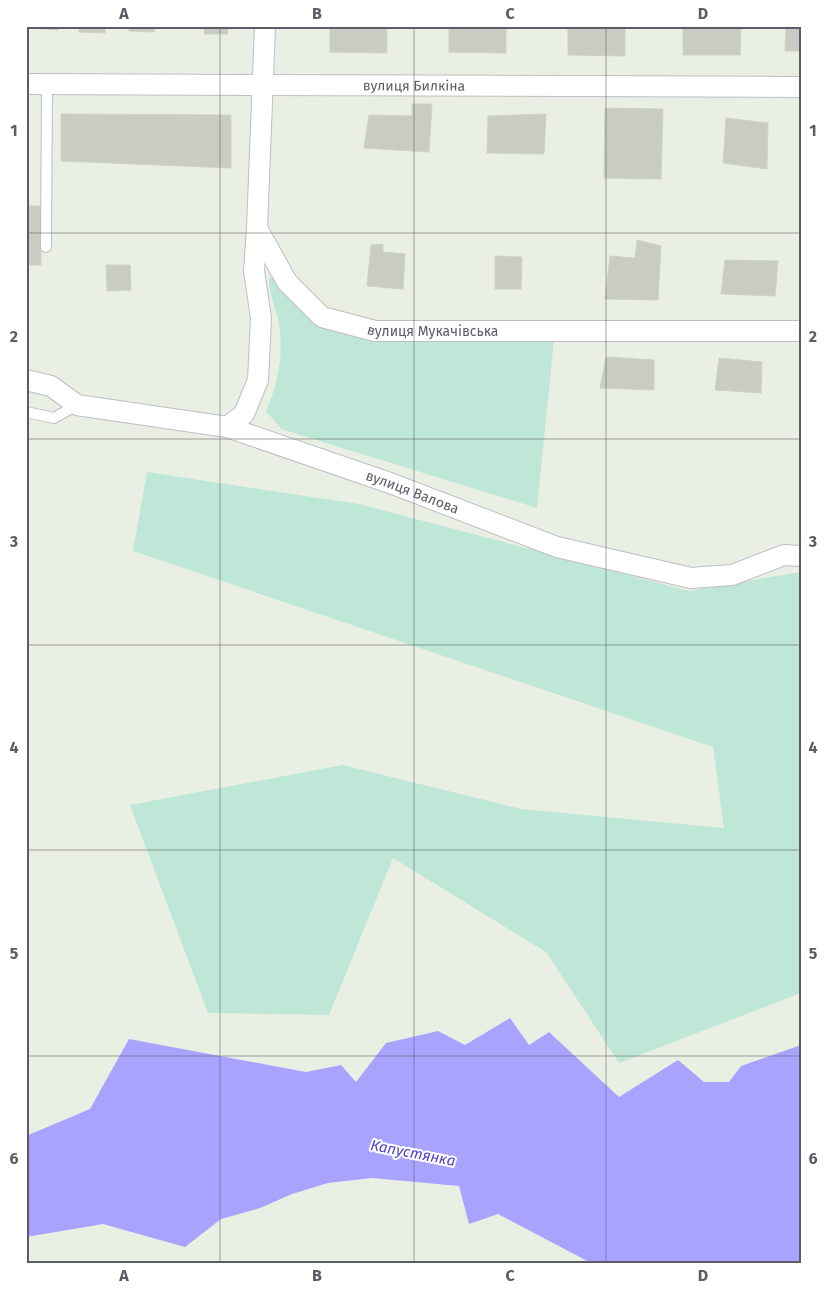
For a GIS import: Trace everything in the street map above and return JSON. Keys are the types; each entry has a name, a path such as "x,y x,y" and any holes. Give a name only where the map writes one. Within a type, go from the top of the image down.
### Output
{"street":[{"path":"227,427 244,414 258,380 261,318 254,271 264,84 265,26"},
{"name":"вулиця Билкіна","path":"26,84 801,87"},
{"name":"вулиця Мукачівська","path":"257,228 287,282 322,317 375,331 801,331"},
{"name":"вулиця Валова","path":"26,380 51,386 77,405 227,427 390,483 557,547 691,578 732,575 784,555 801,556"}],"lane":[{"path":"46,247 47,85"},
{"path":"26,412 54,418 77,405"}],"green space":[{"path":"269,277 277,278 318,324 554,340 537,508 281,429 266,411 277,379 281,346 279,323 271,294"},
{"path":"147,472 359,504 689,591 801,572 801,993 619,1063 546,952 393,858 329,1015 208,1013 130,805 343,765 521,809 724,828 713,747 133,551"}],"water":[{"name":"Капустянка","path":"510,1018 529,1045 549,1032 619,1097 678,1060 704,1082 729,1082 741,1066 801,1045 801,1263 591,1263 498,1214 469,1224 459,1186 372,1178 328,1183 292,1194 260,1208 221,1219 185,1247 103,1224 26,1237 26,1136 90,1109 129,1039 306,1072 341,1065 356,1082 386,1043 438,1031 465,1045"}],"building":[{"path":"32,26 58,26 58,30 32,28"},
{"path":"79,26 105,26 105,33 79,32"},
{"path":"129,26 154,26 154,32 129,31"},
{"path":"204,26 228,26 228,34 204,34"},
{"path":"330,26 387,26 387,53 330,52"},
{"path":"449,26 506,26 506,53 449,52"},
{"path":"568,26 625,26 625,56 568,55"},
{"path":"683,26 741,26 740,55 683,55"},
{"path":"786,26 801,26 801,51 785,51"},
{"path":"412,104 432,104 429,152 364,148 369,115 412,116"},
{"path":"605,108 663,109 661,179 604,178"},
{"path":"61,114 231,115 231,168 61,161"},
{"path":"546,114 544,154 487,153 488,116"},
{"path":"726,118 768,123 767,169 723,163"},
{"path":"26,206 41,206 41,265 26,265"},
{"path":"637,240 661,246 658,300 605,299 610,256 635,258"},
{"path":"383,244 383,252 405,254 403,289 367,286 371,245"},
{"path":"495,256 522,257 521,289 495,289"},
{"path":"725,260 778,261 775,296 721,294"},
{"path":"106,265 130,265 131,290 107,291"},
{"path":"606,357 654,360 654,390 600,388"},
{"path":"719,358 762,362 761,393 715,390"}]}
